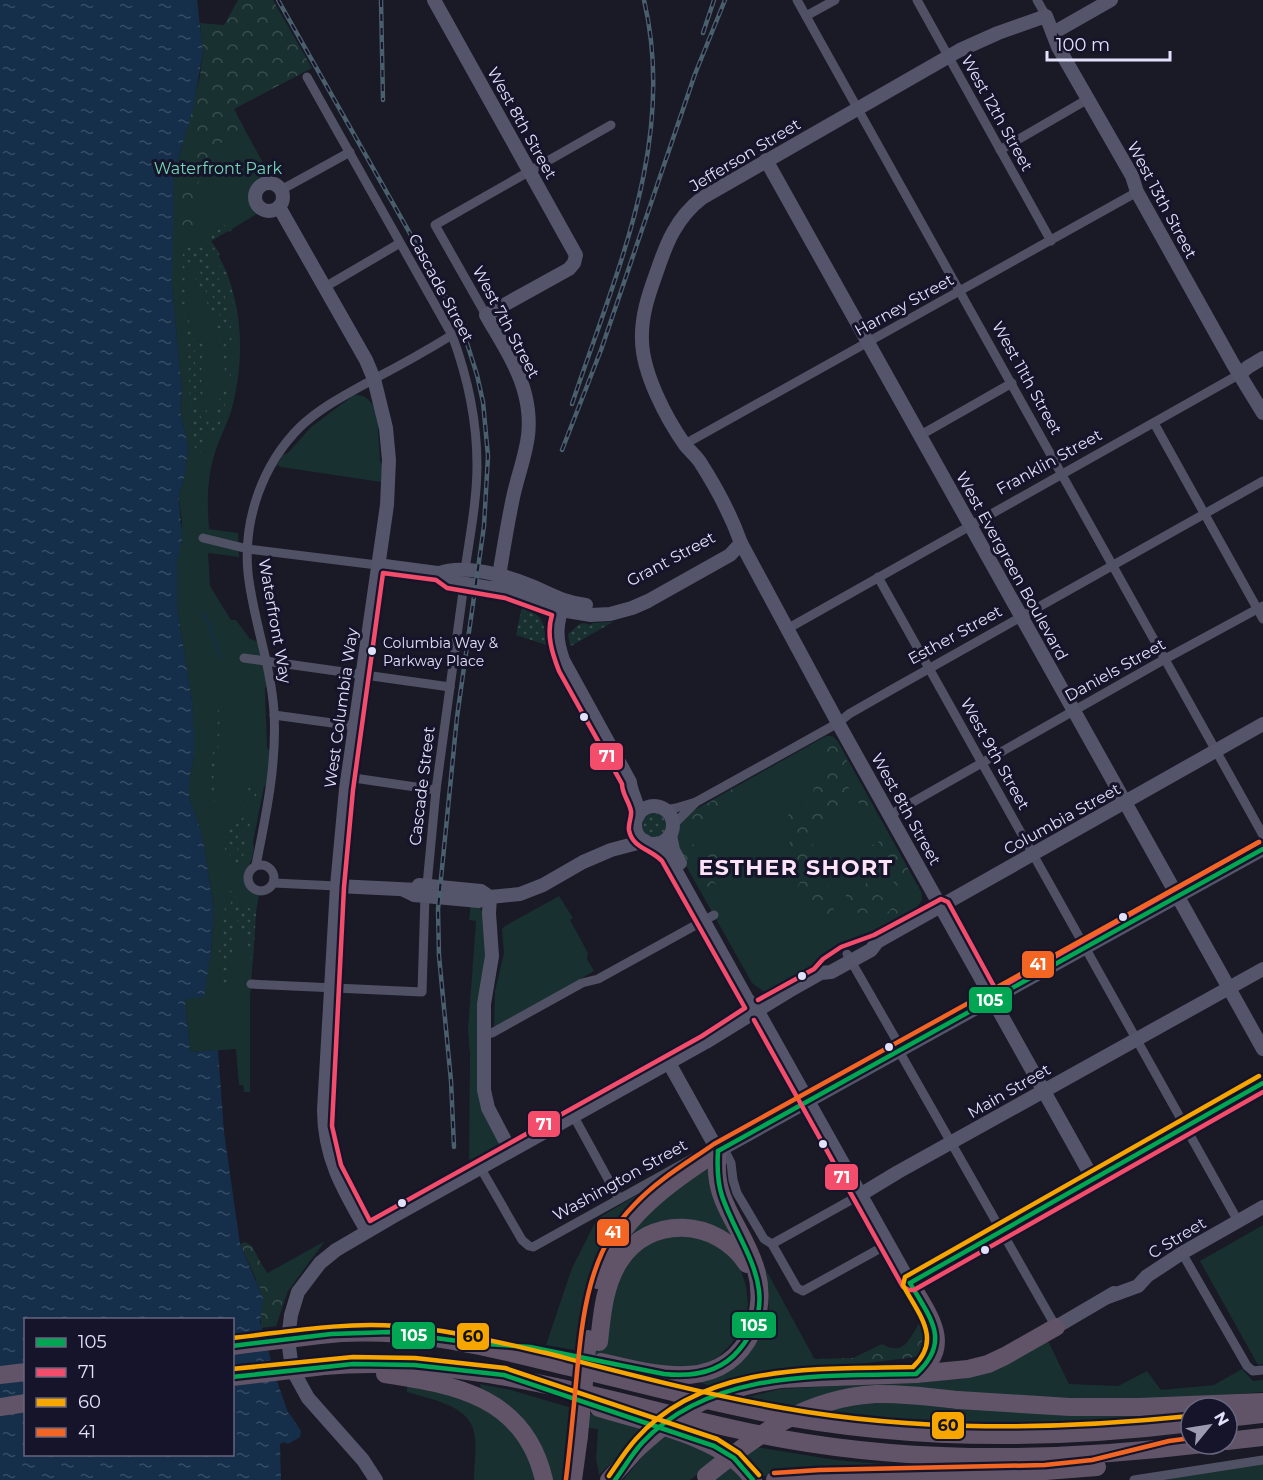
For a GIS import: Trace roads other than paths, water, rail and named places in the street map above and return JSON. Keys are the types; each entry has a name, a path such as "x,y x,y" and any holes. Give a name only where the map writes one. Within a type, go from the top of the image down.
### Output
{"highway":[{"path":"234,1346 357,1332 395,1333 469,1343 524,1346 661,1374 681,1376 716,1369 730,1360 748,1340 760,1296 757,1272 751,1256 718,1188 716,1174 718,1151"},
{"path":"586,1480 585,1437 595,1290 604,1261 620,1234 650,1200 718,1151"},
{"path":"593,1341 606,1292 616,1266 633,1244 658,1230 691,1227 716,1235 739,1253 758,1284"},
{"path":"910,1283 934,1329 937,1343 934,1356 925,1368 916,1374"},
{"path":"609,1480 635,1450 670,1420 712,1396 734,1388 780,1379 968,1370 988,1364 1056,1327"},
{"path":"469,1343 755,1411 866,1428 966,1435 1035,1436 1179,1424"},
{"path":"234,1377 324,1366 414,1365 504,1376 756,1434 815,1444 942,1457 1091,1456 1179,1447"},
{"path":"324,1366 438,1383 481,1397 502,1411 520,1431 536,1456 544,1480"},
{"path":"0,1375 24,1372"},
{"path":"504,1376 714,1446 734,1458 753,1480"},
{"path":"704,1478 764,1431 803,1411 851,1397 905,1394 958,1400 1070,1407 1263,1402"},
{"path":"0,1407 24,1403"},
{"path":"1239,1417 1263,1414"},
{"path":"573,1480 585,1437"},
{"path":"1239,1440 1263,1437"},
{"path":"775,1480 1045,1472 1093,1467 1171,1448"},
{"path":"615,1480 635,1450"}],"street":[{"name":"West 8th Street","path":"434,0 574,250 574,263 569,269 486,315"},
{"name":"West 11th Street","path":"797,0 1263,835"},
{"path":"806,16 835,0"},
{"name":"West 12th Street","path":"917,0 1051,241"},
{"name":"West 13th Street","path":"1036,0 1046,16 1058,47 1132,176 1137,192 1263,413"},
{"path":"1053,33 1111,0"},
{"name":"Jefferson Street","path":"685,444 655,391 646,367 642,339 648,297 669,237 688,210 712,191 948,57 998,33 1046,16"},
{"name":"Cascade Street","path":"307,77 452,335 468,384 476,437 475,493 436,790 426,890 422,992 332,988"},
{"path":"1000,150 1088,99"},
{"path":"530,170 611,125"},
{"path":"281,190 350,152"},
{"name":"West Evergreen Boulevard","path":"766,160 1263,1049"},
{"name":"West 7th Street","path":"498,583 514,495 528,440 528,413 522,385 514,366 435,225 530,170"},
{"path":"266,183 275,184 281,190 283,197 279,207 271,210 263,209 257,204 255,195 259,187 266,183"},
{"name":"Harney Street","path":"685,444 1137,192"},
{"name":"West Columbia Way","path":"279,207 366,360 374,379 386,428 387,506 347,777 324,1110 325,1141 336,1173 367,1231"},
{"path":"324,287 400,243"},
{"name":"Waterfront Way","path":"256,866 268,807 275,741 267,661 248,573 250,521 257,494 267,471 283,446 316,414 334,401 452,335"},
{"name":"Franklin Street","path":"787,628 1154,423 1240,374 1263,358"},
{"path":"919,436 1012,383"},
{"path":"1154,423 1204,514 1260,608 1263,619"},
{"name":"West 8th Street","path":"685,444 691,465 727,530 741,543 783,617 838,723 1093,1179"},
{"name":"Esther Street","path":"671,830 696,802 838,723 849,714 929,668 1263,481"},
{"name":"Grant Street","path":"203,538 248,549 439,573 449,581 465,577 498,583 528,598 563,606 597,606 629,600 725,548 741,543"},
{"name":"West 9th Street","path":"878,578 1238,1221"},
{"path":"563,606 557,623 557,635 566,667 630,782 637,787 644,798 671,818 675,853 709,917 747,999 757,1010 910,1283 1263,1083"},
{"name":"Daniels Street","path":"890,815 982,761 1260,608"},
{"path":"244,658 450,687"},
{"path":"274,715 354,726"},
{"name":"Columbia Street","path":"376,1480 363,1460 302,1391 292,1370 288,1339 294,1304 298,1292 313,1271 327,1257 367,1231 669,1063 821,973 827,965 849,957 867,943 877,942 1263,724"},
{"path":"347,777 436,790"},
{"path":"630,782 630,790 638,806 638,835 668,857 709,917"},
{"name":"Esther Street","path":"659,808 676,808 696,802"},
{"path":"611,849 646,809 659,808"},
{"path":"273,883 404,890 414,895 426,890 481,891 490,897 510,896 532,889 611,849 649,842 663,842 671,830"},
{"name":"Washington Street","path":"480,1167 522,1240 529,1246 535,1246 701,1154 718,1151 1263,849"},
{"path":"256,866 268,867 274,874 273,883 264,891 252,888 248,876 256,866"},
{"path":"490,897 492,956 485,993 485,1098 492,1117 510,1150"},
{"path":"484,1034 492,1033 582,983 598,979 709,917"},
{"path":"849,957 898,1043 893,1055 951,1143 1056,1327"},
{"name":"Main Street","path":"772,1244 1263,969"},
{"path":"251,984 332,988"},
{"path":"669,1063 718,1151 726,1153 731,1162 735,1188 757,1229 764,1239 772,1244 800,1290 807,1290 888,1244"},
{"path":"573,1115 619,1199"},
{"name":"C Street","path":"1056,1327 1263,1207"},
{"path":"1182,1253 1247,1366 1253,1371 1263,1370"},
{"path":"1134,1480 1263,1460"}],"water":[{"path":"0,0 197,0 203,52 193,109 174,173 172,287 182,391 180,410 188,447 185,474 179,497 182,539 177,562 177,607 192,701 194,732 194,756 189,780 189,797 204,846 214,910 204,997 185,999 190,1052 218,1050 224,1132 240,1244 263,1298 260,1322 277,1381 287,1410 301,1431 300,1437 288,1444 284,1442 280,1444 281,1480 0,1480"}],"waterway":[{"path":"203,613 221,659"}],"railway":[{"path":"278,0 451,306 466,340 483,402 488,456 484,526 457,717 438,909 439,956 451,1081 454,1147"},
{"path":"381,0 383,100"},
{"path":"572,404 623,255 637,205 647,155 653,104 652,52 644,0"},
{"path":"703,33 714,0"},
{"path":"562,450 601,350 695,74 725,0"}],"place":[{"name":"Columbia Way & Parkway Place","path":"372,651"}],"district":[{"name":"ESTHER SHORT","path":"796,867"}],"park label":[{"name":"Waterfront Park","path":"218,168"}]}
